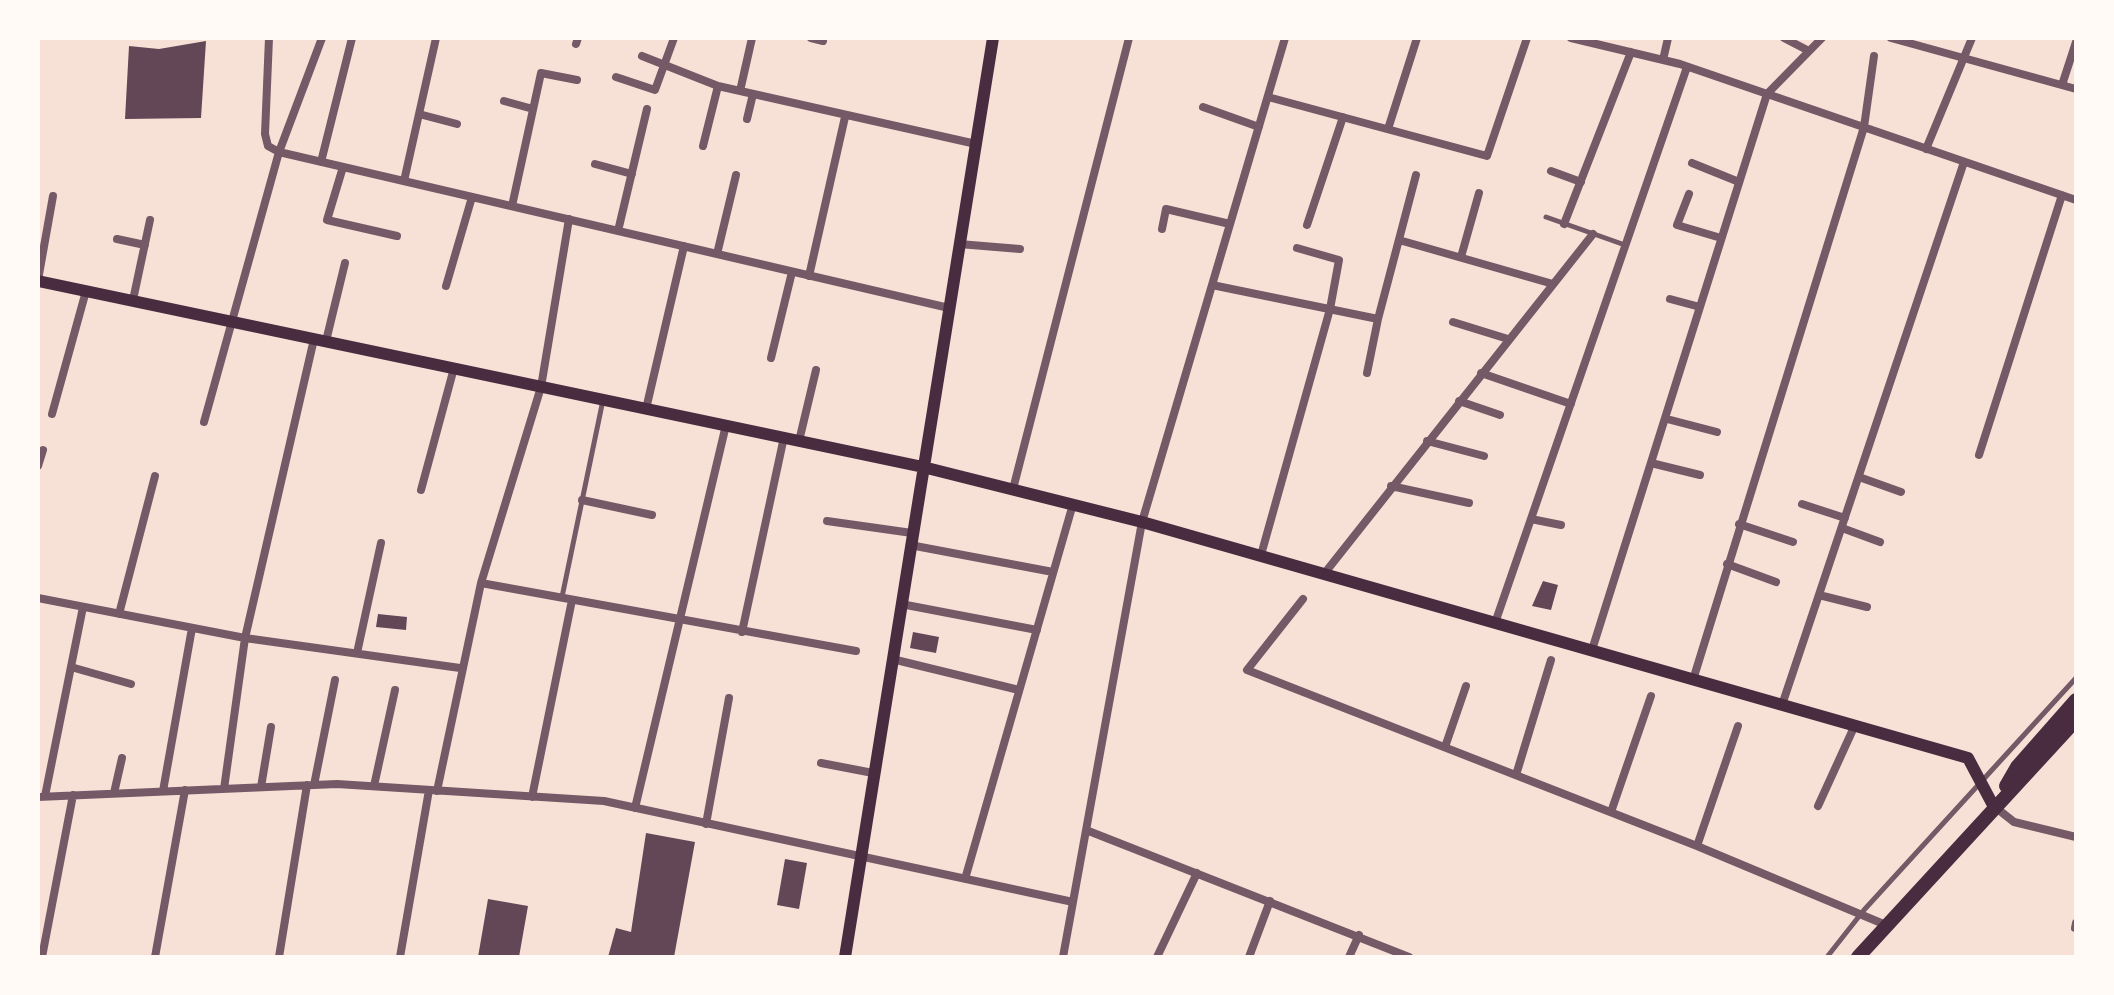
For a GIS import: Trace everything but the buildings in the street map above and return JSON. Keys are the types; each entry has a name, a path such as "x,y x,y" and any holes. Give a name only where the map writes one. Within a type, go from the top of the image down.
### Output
{"main road":[{"path":"845,957 993,38"},
{"path":"38,281 923,467 1142,522 1968,758 1994,807"},
{"path":"1994,807 2017,767 2076,700"},
{"path":"1858,957 2076,720"}],"street":[{"path":"269,38 265,134 268,146 279,152 949,308"},
{"path":"204,422 279,152 322,38"},
{"path":"321,162 352,38"},
{"path":"404,181 436,38"},
{"path":"616,77 655,90 674,38"},
{"path":"740,91 752,38"},
{"path":"811,38 823,41"},
{"path":"1013,489 1129,38"},
{"path":"1063,957 1142,522 1285,38"},
{"path":"1388,129 1417,38"},
{"path":"1268,97 1487,156 1527,38"},
{"path":"1571,38 1687,67 2076,200"},
{"path":"1663,60 1668,38"},
{"path":"1784,38 1809,51"},
{"path":"1592,650 1767,94 1822,38"},
{"path":"1891,38 2076,89"},
{"path":"1926,149 1972,38"},
{"path":"2062,85 2076,42"},
{"path":"1564,224 1631,52"},
{"path":"642,56 718,86 976,144"},
{"path":"1693,680 1864,127 1874,56"},
{"path":"1495,623 1687,67"},
{"path":"512,206 541,73 577,80"},
{"path":"703,146 718,86"},
{"path":"747,119 753,94"},
{"path":"504,101 533,109"},
{"path":"1203,107 1259,127"},
{"path":"618,231 647,109"},
{"path":"419,114 457,124"},
{"path":"809,276 845,117"},
{"path":"1307,225 1343,117"},
{"path":"1782,705 1964,162"},
{"path":"1692,163 1739,182"},
{"path":"595,164 632,174"},
{"path":"343,167 327,220 397,236"},
{"path":"1551,171 1581,182"},
{"path":"717,254 736,175"},
{"path":"1367,373 1416,175"},
{"path":"1461,257 1479,193"},
{"path":"1689,194 1677,225 1721,238"},
{"path":"1979,455 2062,195"},
{"path":"38,281 53,196"},
{"path":"446,286 472,197"},
{"path":"1162,229 1166,209 1230,224"},
{"path":"400,957 433,790 481,583 541,387 569,219"},
{"path":"133,300 150,220"},
{"path":"1324,574 1593,234"},
{"path":"117,239 145,245"},
{"path":"1399,240 1553,284"},
{"path":"959,244 1020,249"},
{"path":"646,409 684,246"},
{"path":"1261,555 1330,309 1339,260 1297,248"},
{"path":"224,789 245,638 320,340 345,263"},
{"path":"771,358 792,272"},
{"path":"1212,285 1378,319"},
{"path":"52,414 86,291"},
{"path":"1670,299 1700,307"},
{"path":"1453,322 1508,339"},
{"path":"421,490 454,368"},
{"path":"799,441 816,370"},
{"path":"1481,373 1571,404"},
{"path":"1459,401 1500,415"},
{"path":"1667,419 1717,432"},
{"path":"635,808 726,425"},
{"path":"742,632 784,437"},
{"path":"1427,441 1484,456"},
{"path":"38,466 43,450"},
{"path":"1651,463 1700,475"},
{"path":"119,614 155,476"},
{"path":"1859,477 1901,492"},
{"path":"1391,486 1469,503"},
{"path":"582,500 652,515"},
{"path":"965,879 1073,504"},
{"path":"1802,504 1880,542"},
{"path":"1531,519 1561,525"},
{"path":"827,521 1053,572"},
{"path":"1739,524 1793,542"},
{"path":"357,653 381,543"},
{"path":"1727,564 1776,582"},
{"path":"481,583 856,651"},
{"path":"1819,595 1867,607"},
{"path":"38,598 245,638 460,668"},
{"path":"1303,599 1247,670 1697,846 1886,925"},
{"path":"532,797 572,600"},
{"path":"901,604 1037,630"},
{"path":"83,607 42,796 310,785 374,786 604,801 1073,902"},
{"path":"163,791 192,628"},
{"path":"892,659 1019,690"},
{"path":"1516,775 1551,660"},
{"path":"71,667 131,684"},
{"path":"279,957 310,785 335,680"},
{"path":"1445,747 1466,686"},
{"path":"374,786 395,690"},
{"path":"1611,812 1651,696"},
{"path":"706,824 729,698"},
{"path":"1818,806 1855,725"},
{"path":"1697,846 1738,726"},
{"path":"261,787 271,727"},
{"path":"114,793 122,758"},
{"path":"821,763 873,773"},
{"path":"155,957 185,790"},
{"path":"42,957 73,795"},
{"path":"1994,807 2014,822 2076,837"},
{"path":"1086,830 1409,957"},
{"path":"1157,957 1197,873"},
{"path":"1249,957 1270,901"},
{"path":"1349,957 1359,935"}],"lane":[{"path":"1546,217 1625,245"},
{"path":"562,598 603,400"},
{"path":"1827,957 1861,914 2076,678"}]}
